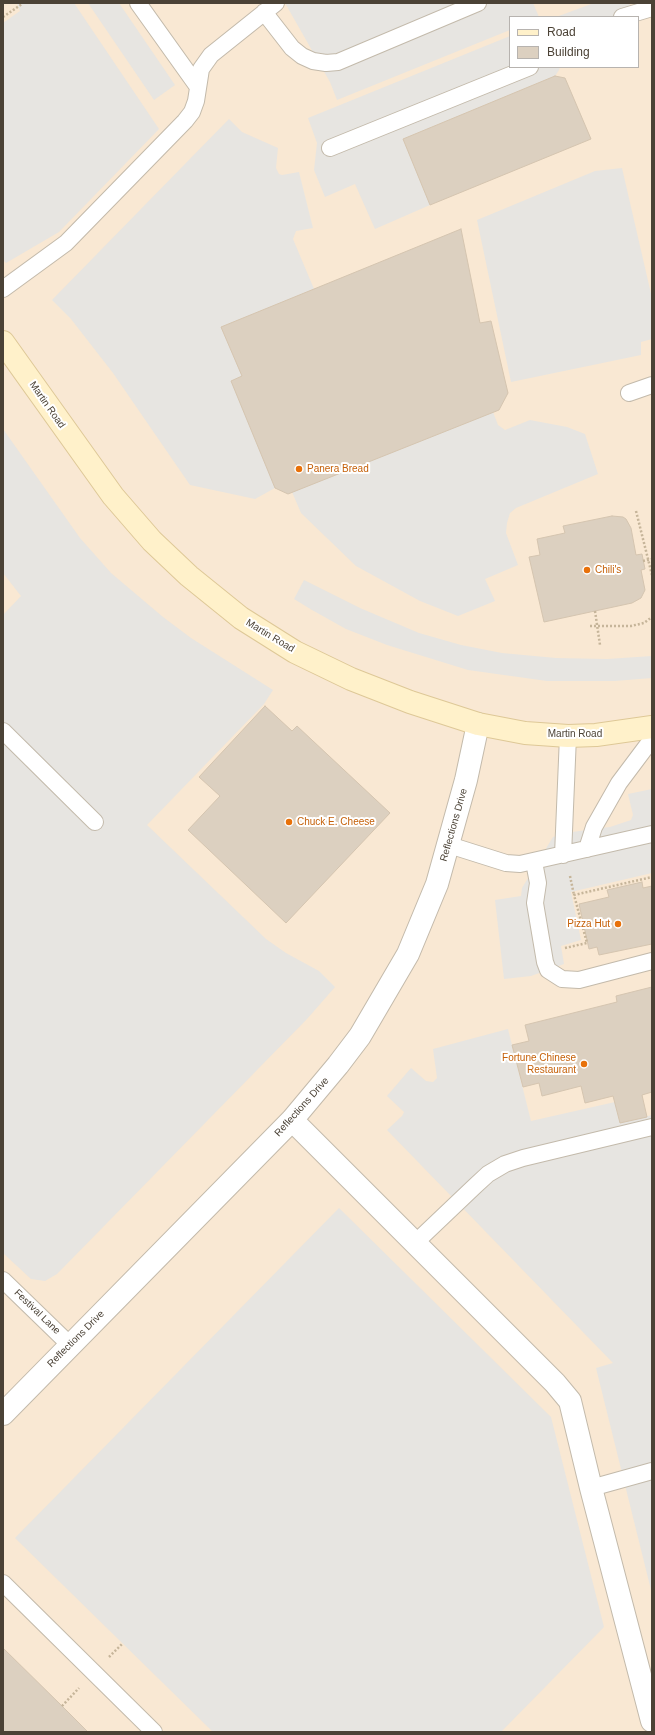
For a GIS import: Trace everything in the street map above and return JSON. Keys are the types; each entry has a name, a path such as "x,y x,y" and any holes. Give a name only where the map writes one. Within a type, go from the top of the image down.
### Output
{"street":[{"name":"Martin Road","path":"3,342 68,435 123,508 152,541 189,576 241,618 295,652 351,679 410,702 478,724 525,732 568,736 596,735 652,727"},
{"name":"Reflections Drive","path":"3,1414 292,1120 360,1036 391,985 423,920 437,884 466,780 478,724"},
{"path":"292,1120 414,1244 564,1392 573,1409 591,1488 652,1721"}],"lane":[{"path":"138,3 198,87"},
{"path":"150,3 151,15 157,31"},
{"path":"3,288 66,243 165,142 192,112 202,69 211,55 270,8 292,48 302,56 313,61 326,63 338,62 478,3"},
{"path":"625,16 652,8"},
{"path":"330,148 528,68"},
{"path":"629,393 652,385"},
{"path":"3,731 95,822"},
{"path":"562,855 568,736"},
{"path":"587,849 594,827 619,783 652,739"},
{"path":"449,845 506,863 520,864 652,834"},
{"path":"534,862 538,883 535,903 544,954 548,970 555,976 570,981 652,961"},
{"path":"414,1244 488,1174 505,1164 523,1158 652,1127"},
{"name":"Festival Lane","path":"3,1280 70,1345"},
{"path":"591,1488 652,1471"},
{"path":"3,1583 154,1732"}],"path":[{"path":"3,17 22,4"},
{"path":"636,511 650,560 652,574"},
{"path":"643,561 650,560"},
{"path":"595,611 600,645"},
{"path":"590,626 640,624 652,617"},
{"path":"544,954 586,943 574,895 652,877"}],"shaded area":[{"path":"3,3 652,3 652,1732 3,1732"},
{"path":"17,3 74,3 159,129 59,232 6,263 3,260 3,23 20,11"},
{"path":"88,3 119,3 175,85 154,100"},
{"path":"285,3 533,3 539,16 509,16 509,30 337,100 330,82"},
{"path":"594,3 629,3 634,16 559,16"},
{"path":"509,36 509,68 560,68 555,76 403,139 430,205 375,229 355,184 325,197 314,170 317,143 308,118"},
{"path":"229,119 242,132 278,148 276,168 279,174 282,175 299,172 313,228 296,231 293,239 314,289 221,327 242,376 232,381 275,488 255,499 190,485 113,373 71,319 52,300"},
{"path":"622,168 652,298 652,339 641,342 641,355 511,382 477,220 595,171"},
{"path":"493,412 498,425 505,430 530,420 567,427 585,434 598,474 516,508 510,513 506,533 518,565 485,579 495,601 458,616 420,601 356,566 301,513 292,492"},
{"path":"3,429 80,538 111,573 163,617 191,638 273,690 264,704 147,825 266,939 286,953 319,971 335,987 307,1019 57,1274 45,1281 31,1279 3,1253 3,615 21,596 3,573"},
{"path":"304,580 360,608 419,633 461,645 502,653 556,658 607,659 652,656 652,678 615,681 547,681 468,670 387,645 346,629 294,599"},
{"path":"652,789 652,873 571,892 581,940 561,946 564,964 531,976 504,979 495,900 521,896 522,888 553,837 572,832 610,827 631,820 633,815 628,794"},
{"path":"508,1029 531,1121 615,1102 620,1123 652,1115 652,1594 596,1368 613,1363 387,1130 402,1116 404,1112 387,1096 411,1068 426,1081 433,1082 437,1078 433,1049"},
{"path":"339,1208 551,1417 604,1627 501,1732 213,1732 15,1538"}],"building":[{"path":"555,76 565,78 591,139 430,205 403,139"},
{"path":"461,229 480,323 491,321 508,393 499,410 288,494 275,488 231,381 242,376 221,327"},
{"name":"Chili's","path":"612,516 623,517 626,519 631,528 636,555 642,554 645,569 641,570 645,590 641,598 632,603 544,622 529,557 540,555 537,539 565,533 563,526"},
{"name":"Chuck E. Cheese","path":"265,706 292,731 297,726 390,813 286,923 188,830 220,796 199,777"},
{"name":"Pizza Hut","path":"642,882 643,888 652,886 652,944 599,955 597,947 589,949 579,904 609,897 607,890"},
{"name":"Fortune Chinese Restaurant","path":"652,987 652,1092 642,1095 647,1117 620,1123 613,1096 585,1103 581,1086 542,1096 539,1083 523,1087 512,1045 529,1041 525,1025 617,1002 616,996"},
{"path":"3,1648 62,1706 88,1732 3,1732"}],"place":[{"name":"Panera Bread","path":"299,469"},
{"name":"Chili's","path":"587,570"},
{"name":"Chuck E. Cheese","path":"289,822"},
{"name":"Pizza Hut","path":"618,924"},
{"name":"Fortune Chinese Restaurant","path":"584,1064"}]}
